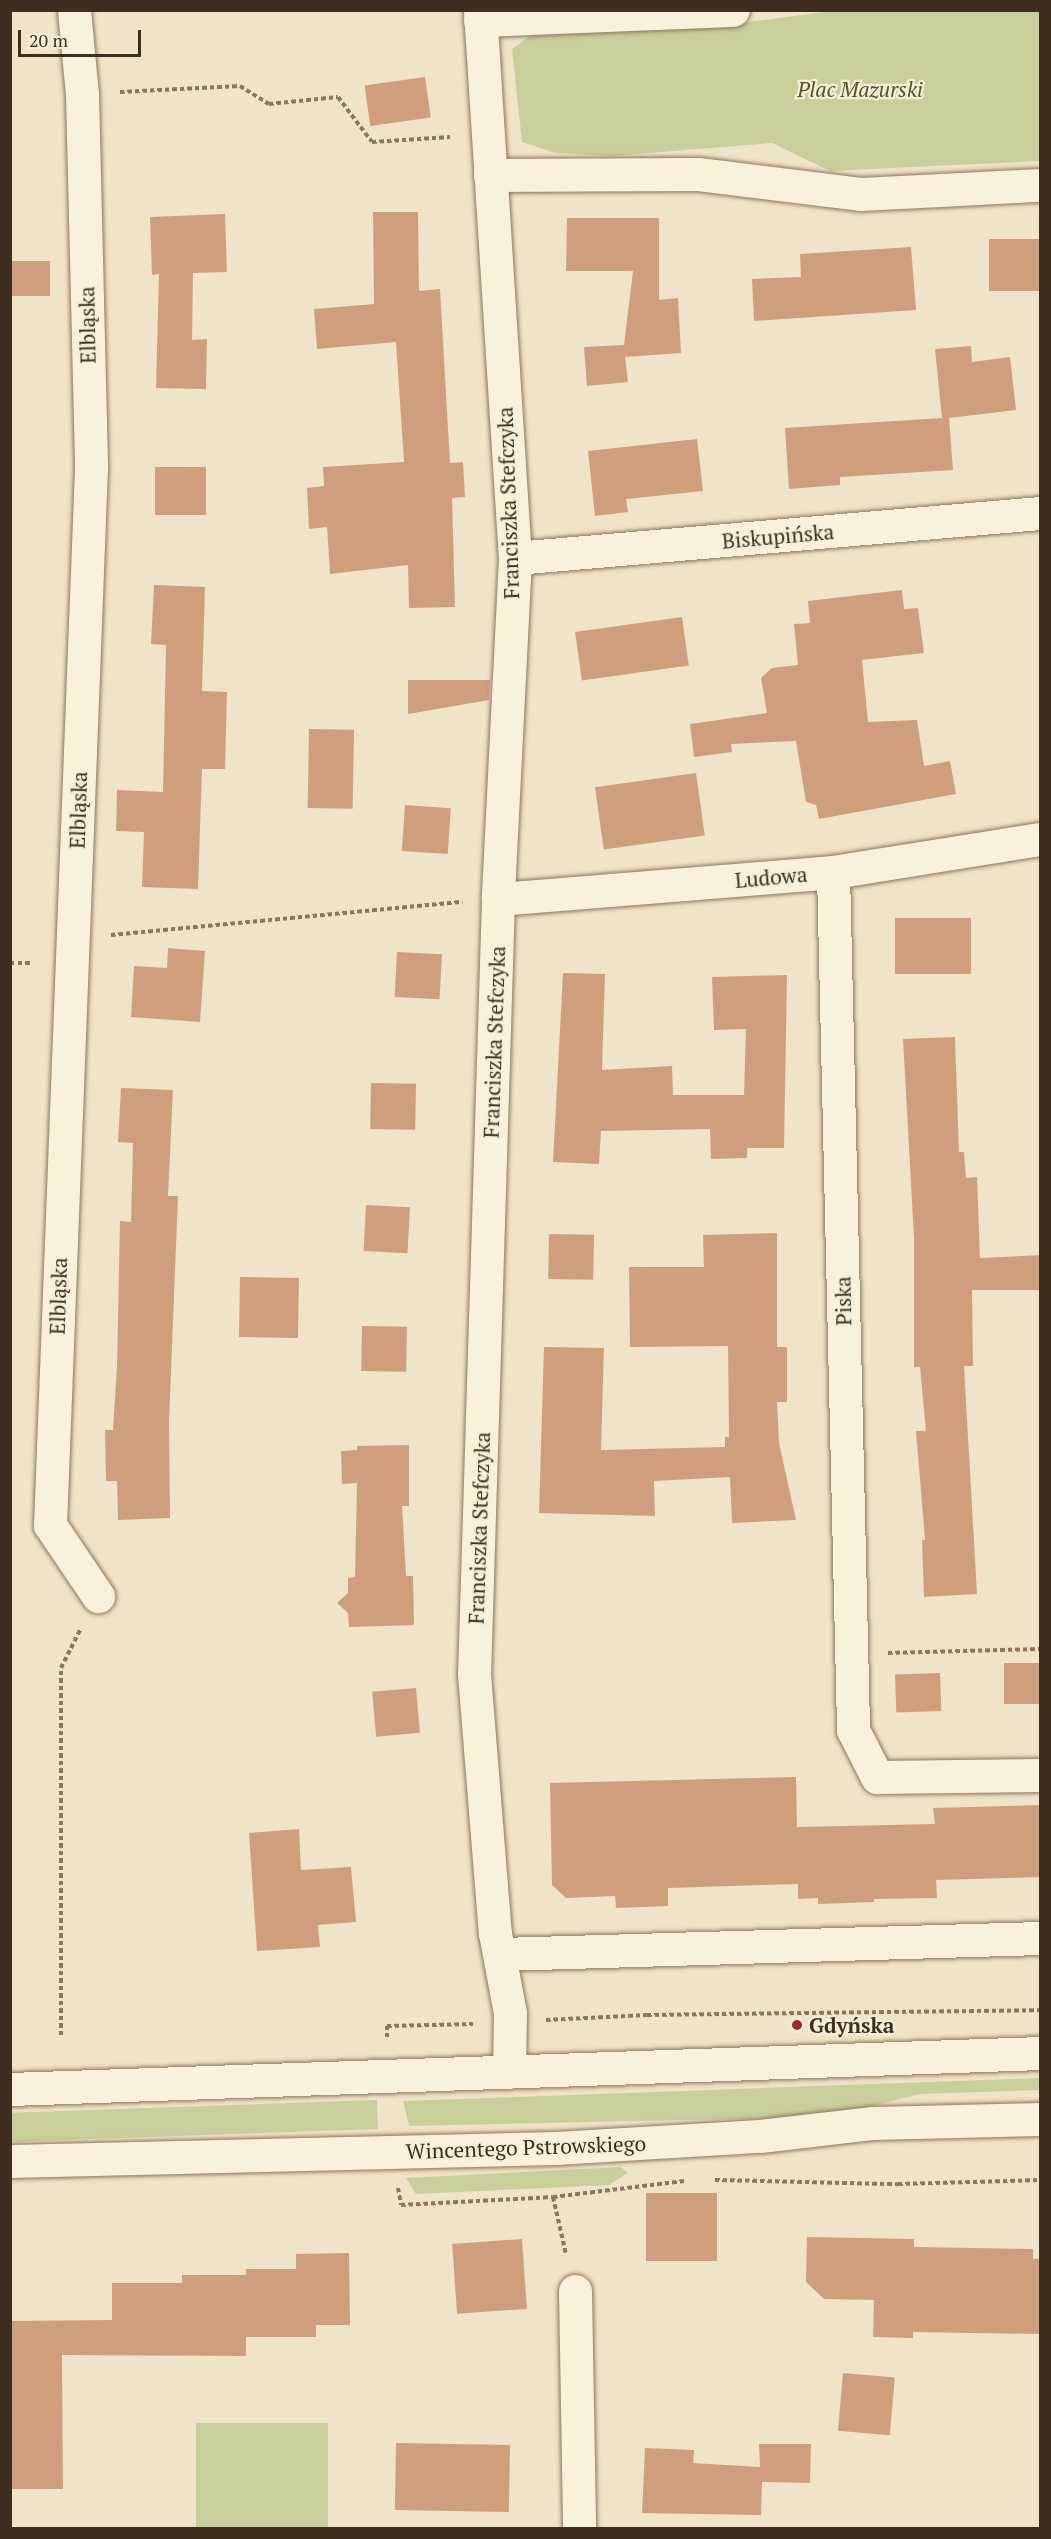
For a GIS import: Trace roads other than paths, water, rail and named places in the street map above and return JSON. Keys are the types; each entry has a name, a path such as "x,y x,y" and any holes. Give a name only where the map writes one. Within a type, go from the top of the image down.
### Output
{"street":[{"name":"Elbląska","path":"74,10 82,94 91,468 50,1525 98,1596"},
{"path":"480,15 733,10"},
{"name":"Franciszka Stefczyka","path":"480,15 514,558 498,899 474,1674 495,1933 501,1954 510,2022 509,2072"},
{"path":"490,175 698,174 860,194 1041,185"},
{"name":"Biskupińska","path":"514,558 1041,513"},
{"name":"Ludowa","path":"498,899 833,872 1041,839"},
{"name":"Piska","path":"833,872 853,1730 877,1777 1041,1775"},
{"path":"501,1954 1041,1938"},
{"path":"10,2089 1041,2053"},
{"name":"Wincentego Pstrowskiego","path":"10,2161 556,2148 760,2136 873,2123 1041,2119"},
{"path":"575,2291 579,2529"}],"place":[{"name":"Gdyńska","path":"797,2025"}],"park label":[{"name":"Plac Mazurski","path":"860,89"}]}
